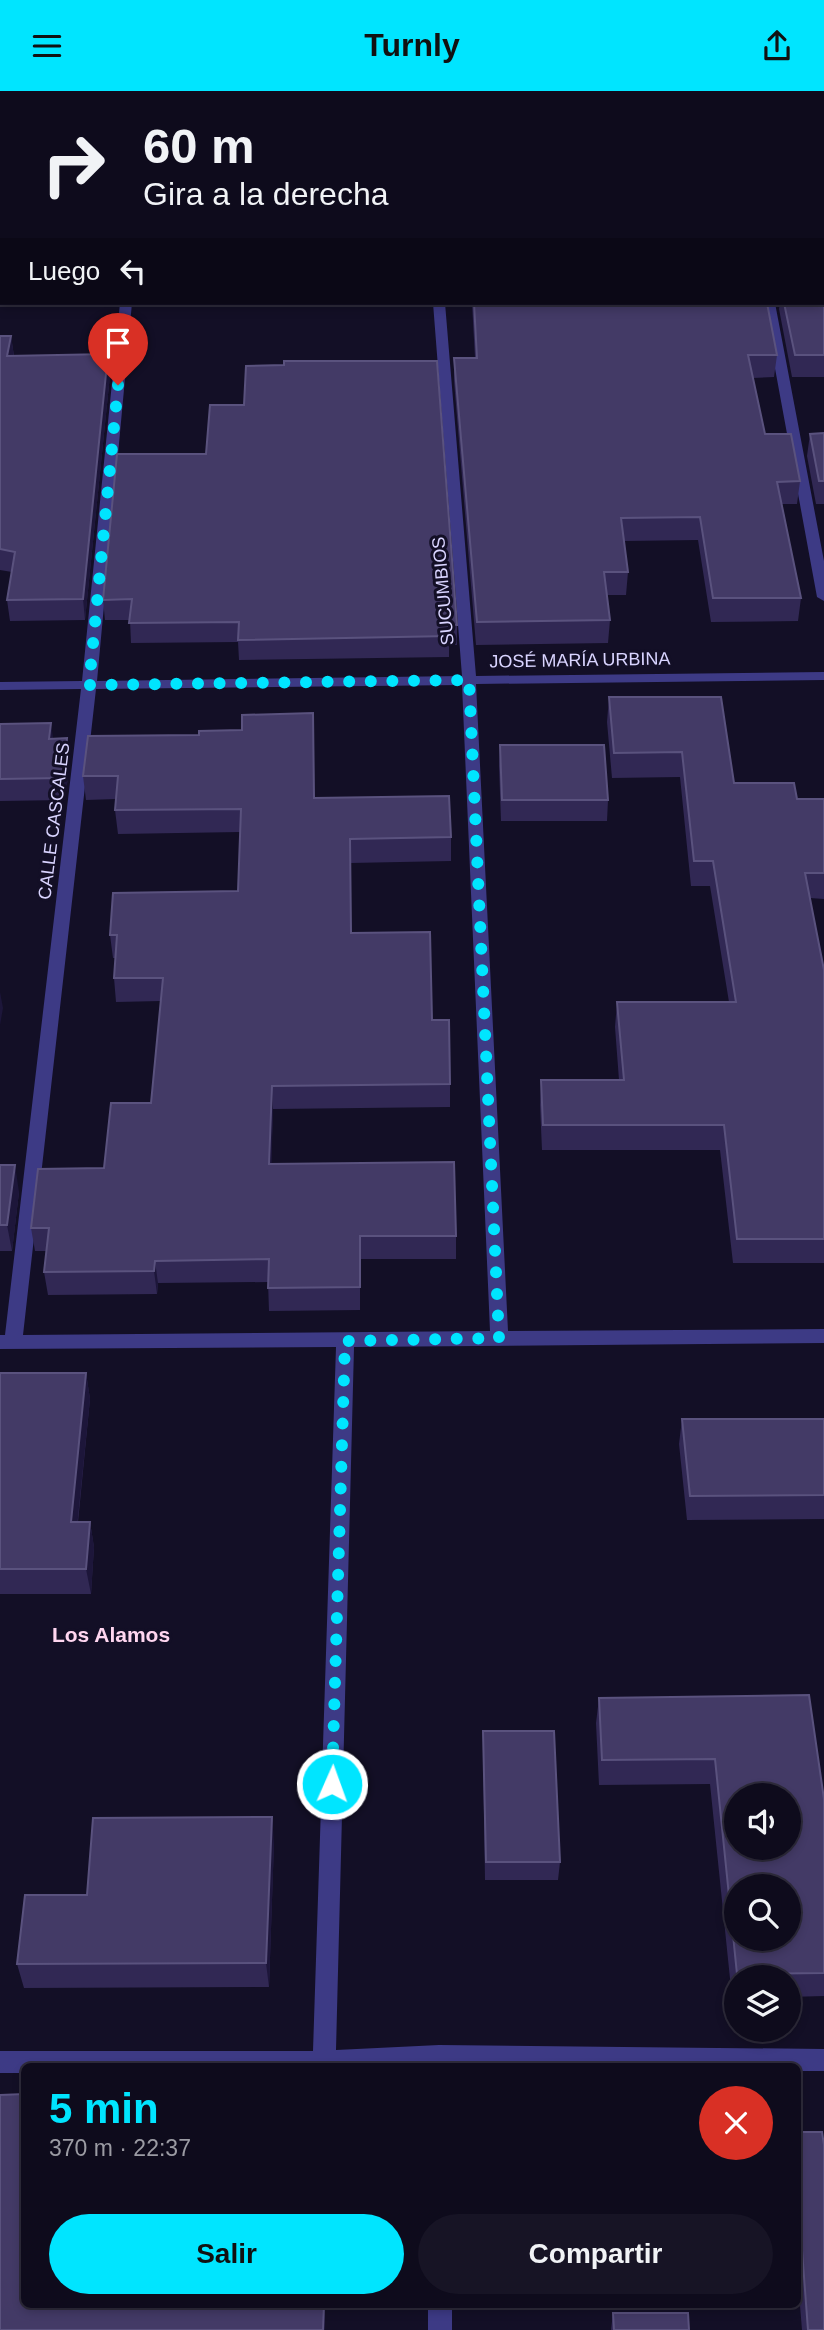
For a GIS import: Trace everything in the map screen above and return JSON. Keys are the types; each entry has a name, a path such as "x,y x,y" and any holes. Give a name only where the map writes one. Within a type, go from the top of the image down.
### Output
{"street":[{"name":"CALLE CASCALES","path":"7,1342 89,685 126,305"},
{"name":"SUCUMBIOS","path":"439,305 469,680 499,1338"},
{"path":"769,305 824,597"},
{"name":"JOSÉ MARÍA URBINA","path":"0,686 824,676"},
{"path":"7,1342 824,1336"},
{"path":"324,2061 345,1341"},
{"path":"0,2062 824,2060"},
{"path":"440,2308 440,2330"}],"building":[{"path":"474,305 767,305 777,355 748,355 765,434 791,434 800,481 777,482 801,598 713,598 700,517 621,518 628,572 604,572 610,620 477,622 454,358 477,358"},
{"path":"784,305 824,305 824,355 795,355"},
{"path":"0,336 11,336 7,356 108,354 83,599 7,600 15,552 0,549"},
{"path":"284,361 437,361 457,625 449,625 449,636 238,640 239,622 129,623 132,599 103,600 117,454 206,454 210,405 244,405 246,366 284,365"},
{"path":"824,433 824,481 819,481 810,434"},
{"path":"609,697 721,697 734,783 794,783 797,799 824,799 824,873 805,873 824,970 824,1239 737,1239 724,1125 543,1125 541,1080 624,1080 617,1002 736,1002 713,861 694,861 682,752 614,753"},
{"path":"313,713 314,798 449,796 451,837 350,839 351,933 430,932 432,1020 449,1020 450,1084 272,1086 269,1164 454,1162 456,1236 360,1236 360,1287 268,1288 269,1259 155,1261 154,1271 44,1272 49,1228 31,1228 38,1169 104,1168 111,1103 151,1103 163,978 114,978 117,935 110,935 113,893 238,891 241,809 115,810 118,776 83,776 88,736 199,735 199,731 242,730 242,715"},
{"path":"51,723 49,739 67,738 63,778 0,779 0,724"},
{"path":"500,745 604,745 608,800 502,800"},
{"path":"0,1165 15,1165 7,1225 0,1225"},
{"path":"0,1373 86,1373 71,1522 90,1522 86,1569 0,1569"},
{"path":"682,1419 824,1419 824,1495 690,1496"},
{"path":"809,1695 824,1799 824,1973 801,1973 801,1965 736,1965 735,1951 801,1951 801,1874 727,1874 725,1860 801,1860 801,1783 724,1783 724,1847 715,1759 602,1760 599,1698"},
{"path":"483,1731 554,1731 560,1862 486,1862"},
{"path":"272,1817 266,1963 17,1964 25,1895 87,1895 93,1818"},
{"path":"21,2094 21,2308 324,2308 323,2330 0,2330 0,2095"},
{"path":"801,2132 822,2132 824,2330 808,2330 802,2250"},
{"path":"613,2313 688,2313 689,2330 614,2330"}],"district":[{"name":"Los Alamos","path":"111,1635"}],"route":[{"path":"118,385 89,685 469,680 499,1338 345,1341 332,1784"}]}
